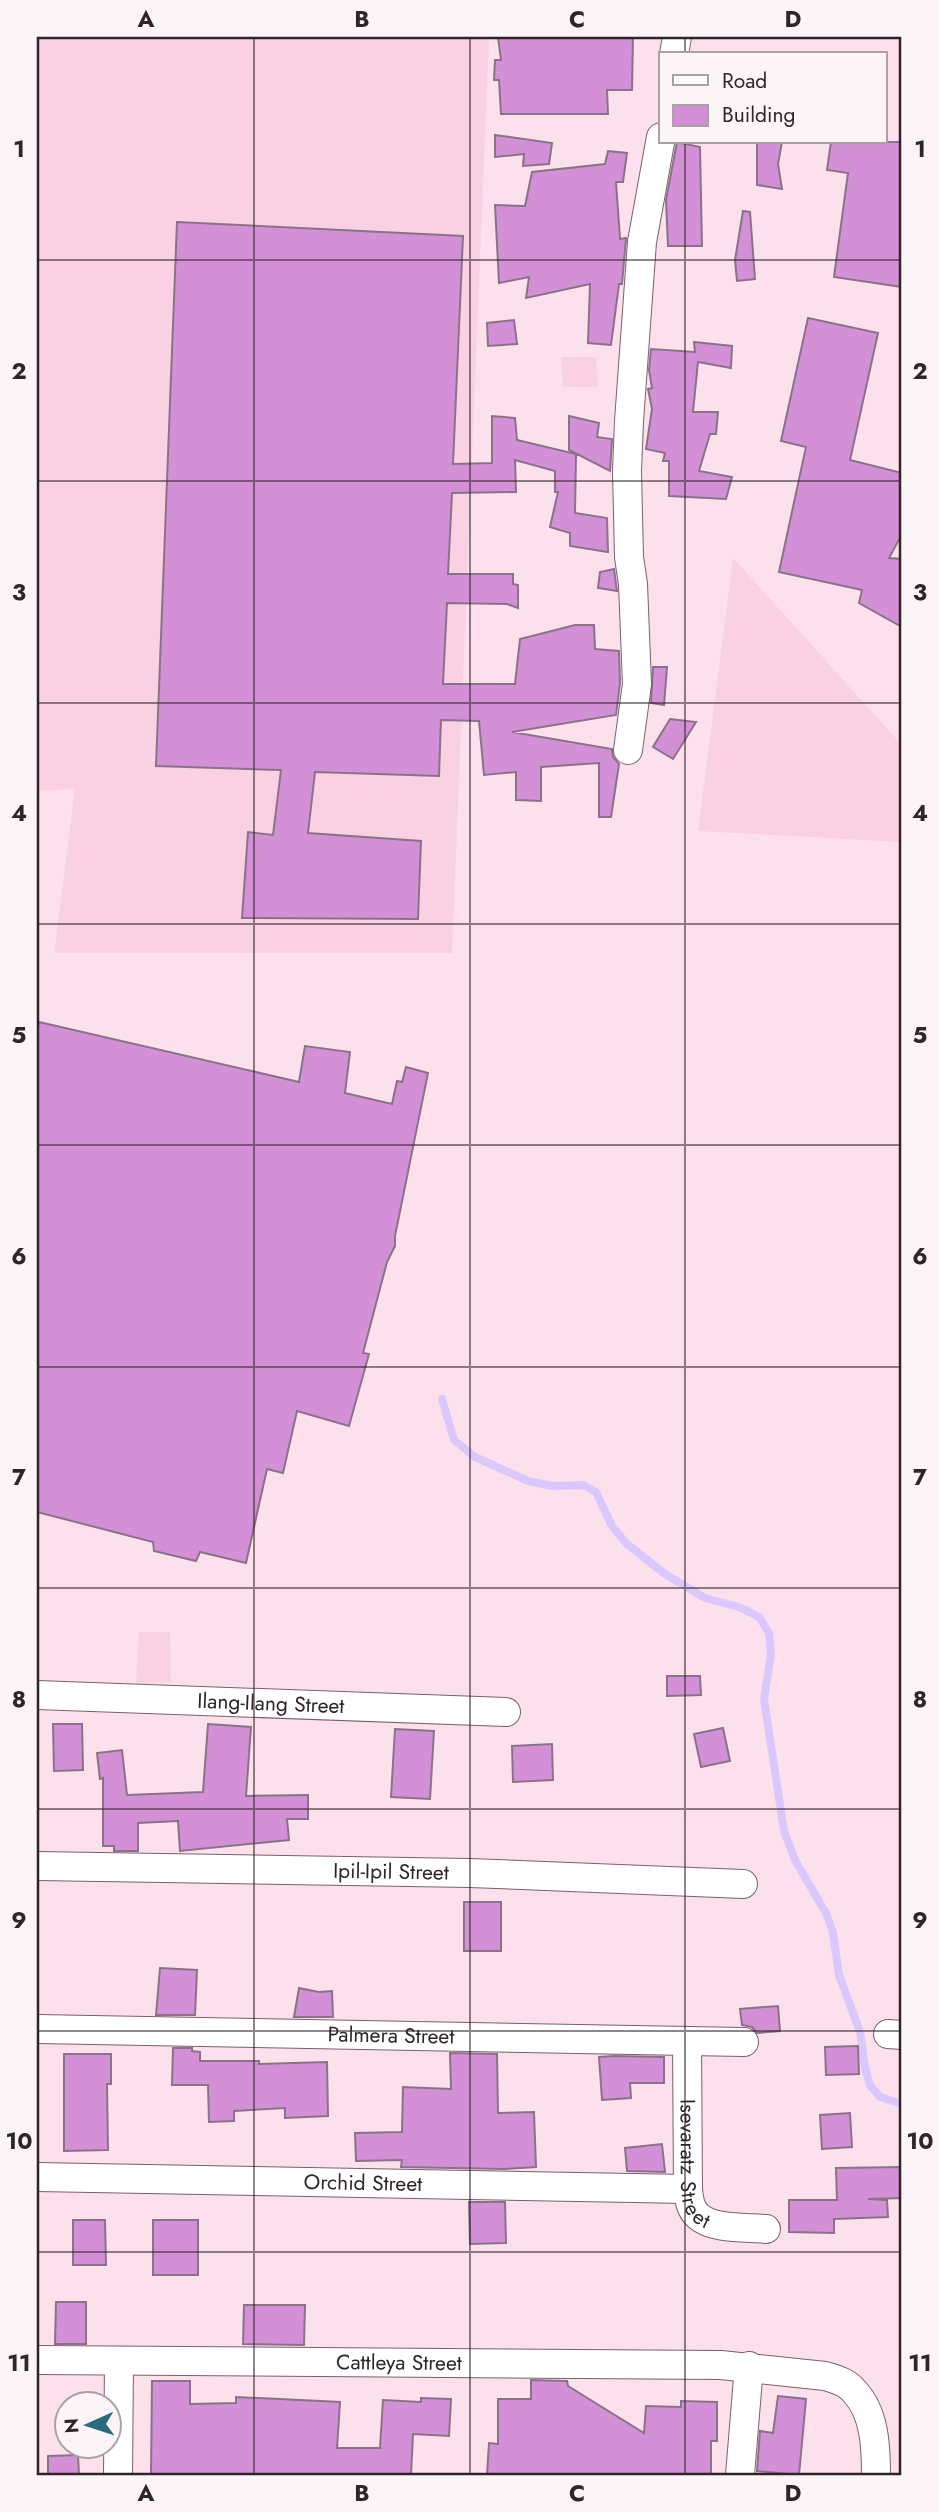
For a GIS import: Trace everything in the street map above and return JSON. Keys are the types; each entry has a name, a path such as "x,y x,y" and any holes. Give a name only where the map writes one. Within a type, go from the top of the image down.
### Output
{"street":[{"path":"628,750 637,684 633,584 629,557 629,421 642,242 660,144"},
{"name":"Ilang-Ilang Street","path":"37,1695 506,1712"},
{"name":"Ipil-Ipil Street","path":"37,1866 444,1873 743,1884"},
{"name":"Palmera Street","path":"37,2029 744,2042"},
{"name":"Isevaratz Street","path":"687,2041 690,2205 698,2216 709,2222 766,2229"},
{"name":"Orchid Street","path":"37,2177 688,2189"},
{"name":"Cattleya Street","path":"43,2360 749,2366 825,2376 841,2381 855,2391 868,2416 875,2439 876,2475"},
{"path":"118,2475 120,2361"},
{"path":"740,2475 749,2366"}],"shaded area":[{"path":"37,37 489,37 452,953 54,953 75,789 37,791"},
{"path":"561,357 596,357 598,387 563,387"},
{"path":"733,558 902,745 902,842 698,831"},
{"path":"139,1632 170,1632 171,1682 136,1684"}],"building":[{"path":"498,37 633,37 632,90 607,90 608,114 501,114 499,80 494,80 495,60 501,60"},
{"path":"495,135 552,143 549,164 523,166 524,154 495,157"},
{"path":"902,142 902,287 834,277 848,173 827,170 831,144"},
{"path":"677,144 700,147 702,246 668,246 666,200"},
{"path":"757,144 782,144 778,164 782,189 757,185"},
{"path":"608,151 627,153 623,182 616,182 620,239 626,238 622,284 619,284 611,345 588,343 590,284 526,298 529,277 499,283 495,205 525,206 532,172 605,164"},
{"path":"743,211 750,212 755,279 737,281 735,260"},
{"path":"177,222 463,236 453,464 492,463 492,416 515,418 517,440 576,454 575,513 607,518 608,552 570,546 570,533 550,527 558,492 555,492 555,471 515,460 516,492 452,493 448,574 513,574 513,584 518,585 518,608 507,604 447,603 443,684 515,684 520,639 575,625 594,625 595,649 619,651 620,683 616,715 512,732 612,749 613,757 619,764 611,817 599,817 599,763 541,767 541,801 516,800 516,772 484,775 479,721 441,720 439,776 315,772 308,833 421,841 418,919 242,918 248,832 273,835 281,770 156,766"},
{"path":"808,318 878,333 850,460 902,473 902,534 889,558 902,559 902,627 859,603 862,590 779,572 806,447 781,441"},
{"path":"514,320 517,344 488,346 487,323"},
{"path":"694,342 732,346 731,368 698,362 693,412 718,412 716,434 710,434 699,471 732,477 726,499 669,496 669,461 663,461 665,453 646,449 652,409 648,389 652,388 649,370 651,349 695,352"},
{"path":"569,416 599,423 597,437 612,439 610,471 569,450"},
{"path":"614,569 617,591 598,588 600,572"},
{"path":"653,667 667,667 664,705 651,703"},
{"path":"670,719 696,722 673,759 653,747"},
{"path":"39,1022 299,1082 305,1046 350,1052 345,1093 392,1104 397,1081 402,1082 406,1067 428,1073 395,1246 387,1262 363,1353 369,1354 349,1426 297,1411 283,1473 267,1469 246,1563 200,1552 196,1561 154,1551 153,1542 37,1512"},
{"path":"667,1676 700,1676 701,1695 667,1696"},
{"path":"53,1724 82,1724 83,1770 54,1771"},
{"path":"208,1724 251,1727 246,1796 308,1795 308,1819 287,1819 289,1840 180,1851 178,1821 138,1823 138,1851 114,1851 114,1846 103,1846 103,1778 100,1779 97,1753 122,1750 127,1795 203,1792"},
{"path":"723,1728 730,1761 701,1767 694,1734"},
{"path":"395,1729 434,1731 430,1799 391,1797"},
{"path":"552,1744 553,1780 513,1782 512,1746"},
{"path":"464,1902 501,1902 501,1951 464,1951"},
{"path":"160,1968 197,1970 195,2015 156,2015"},
{"path":"299,1988 319,1992 332,1991 333,2017 294,2017"},
{"path":"778,2006 780,2031 757,2033 752,2027 742,2025 740,2009"},
{"path":"858,2046 859,2074 826,2075 825,2047"},
{"path":"173,2048 192,2048 192,2051 200,2052 200,2061 259,2061 259,2064 327,2062 328,2116 285,2118 285,2108 234,2111 234,2121 209,2122 208,2085 172,2085"},
{"path":"450,2053 497,2054 498,2113 534,2112 536,2167 401,2167 402,2160 356,2161 355,2133 402,2132 403,2087 451,2089"},
{"path":"64,2054 111,2054 111,2084 107,2084 108,2150 64,2151"},
{"path":"599,2057 664,2057 664,2083 630,2083 631,2098 602,2100"},
{"path":"850,2113 852,2147 822,2149 820,2115"},
{"path":"662,2144 665,2172 627,2171 625,2148"},
{"path":"902,2167 902,2198 868,2199 887,2200 888,2217 834,2219 834,2233 789,2232 789,2200 837,2200 836,2168"},
{"path":"469,2202 505,2202 506,2243 470,2244"},
{"path":"73,2220 105,2220 106,2265 73,2265"},
{"path":"153,2220 198,2220 198,2275 153,2275"},
{"path":"56,2302 86,2302 86,2344 55,2344"},
{"path":"244,2305 305,2305 304,2345 243,2344"},
{"path":"531,2380 567,2381 568,2386 644,2433 646,2406 681,2407 681,2401 717,2402 717,2441 711,2441 711,2475 487,2475 489,2443 498,2444 498,2399 531,2399"},
{"path":"152,2381 190,2381 190,2404 236,2403 236,2397 340,2402 337,2448 380,2448 383,2400 421,2402 421,2398 451,2399 449,2436 413,2434 411,2475 151,2475"},
{"path":"778,2396 806,2399 799,2475 757,2471 760,2431 773,2433"},
{"path":"48,2456 52,2456 52,2460 78,2460 79,2475 48,2475"}],"waterway":[{"path":"442,1399 454,1440 475,1457 528,1481 553,1486 583,1485 596,1492 612,1526 627,1544 665,1574 705,1598 739,1607 759,1617 769,1633 771,1654 764,1699 784,1831 795,1860 827,1915 833,1933 839,1975 860,2032 870,2085 880,2097 902,2104"}]}
